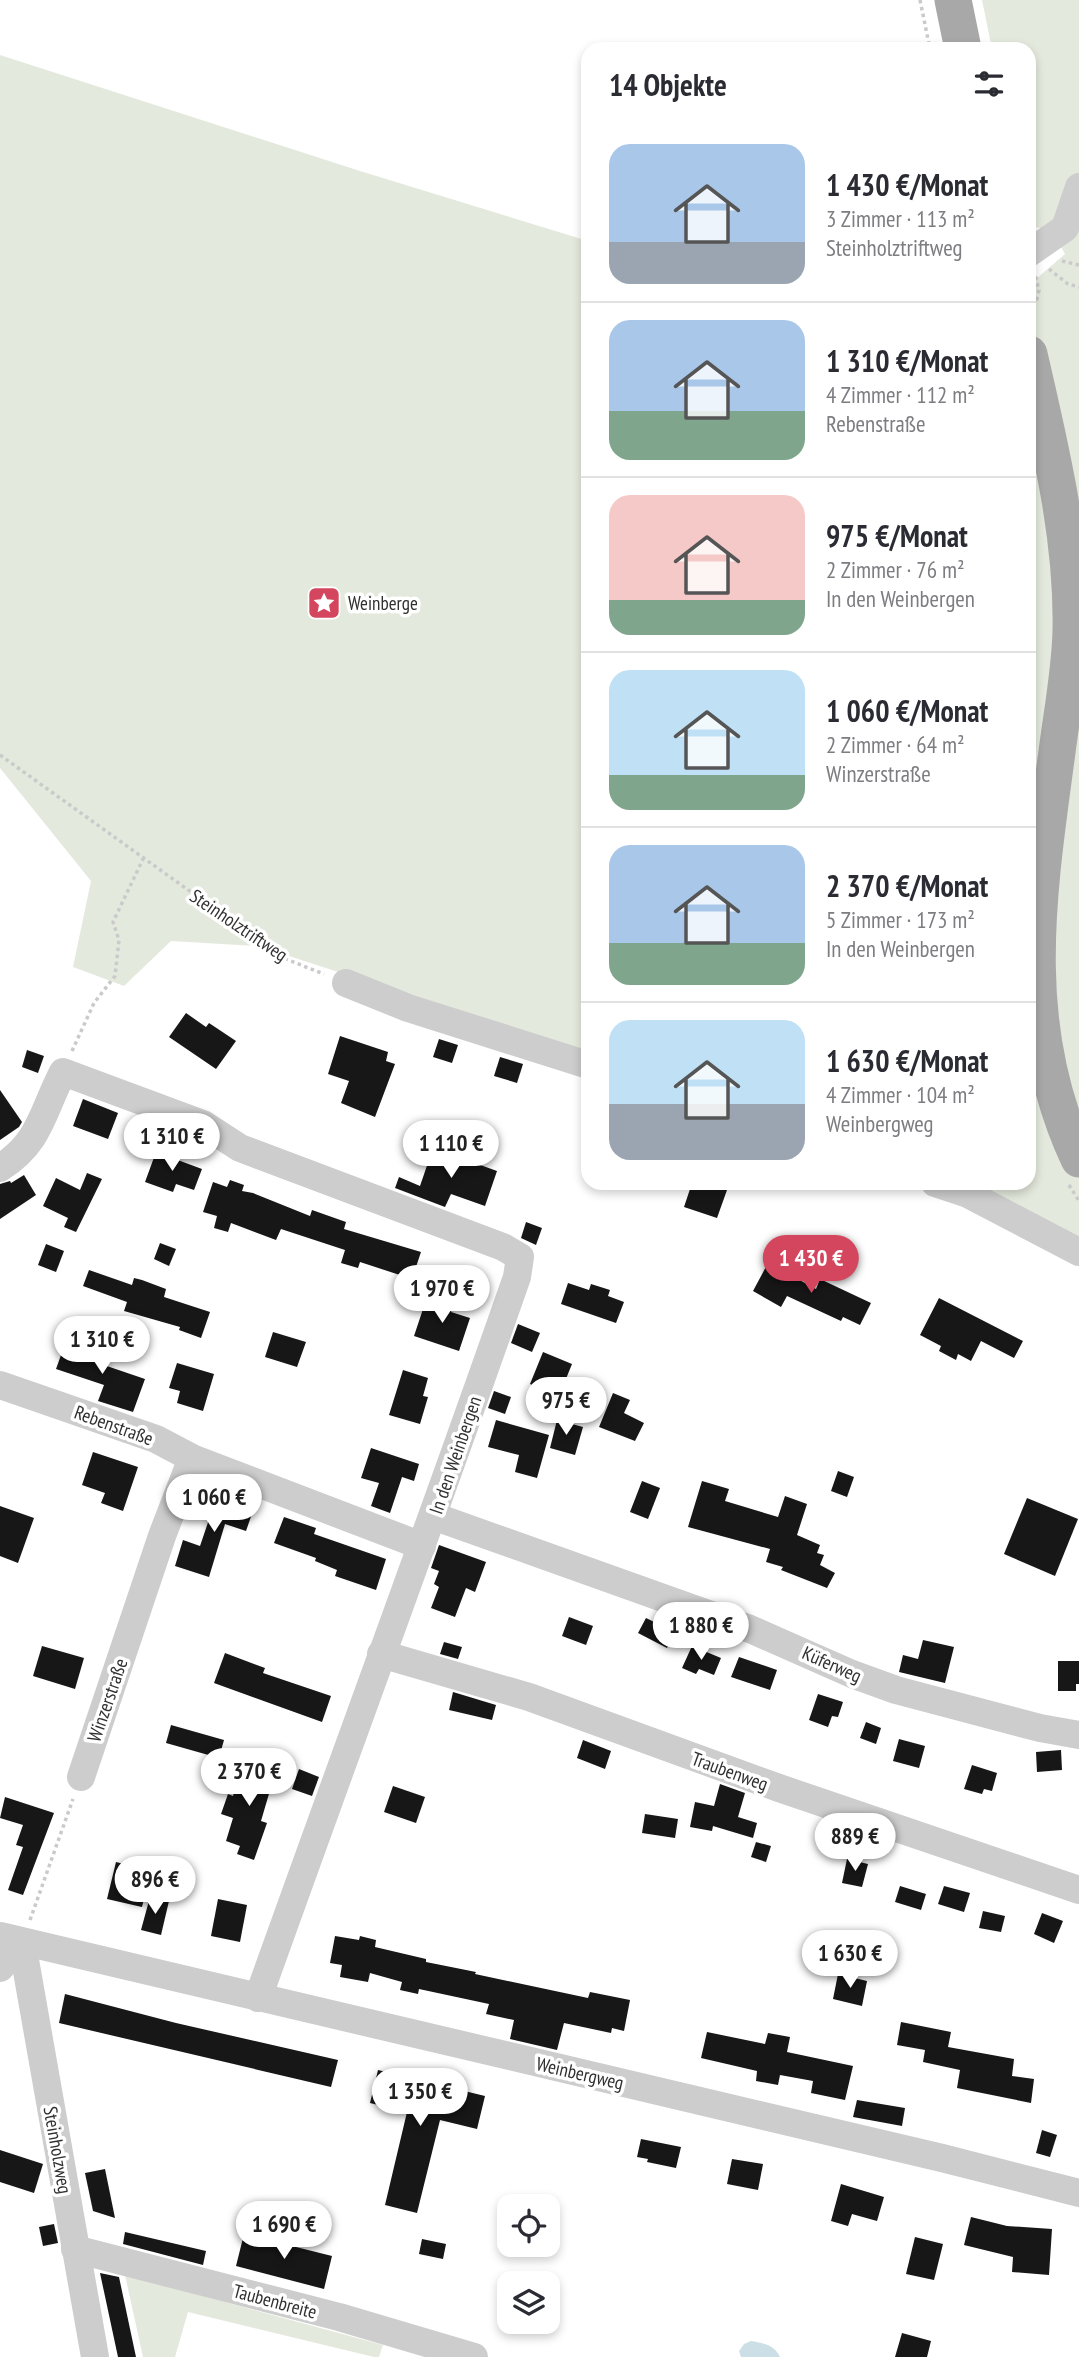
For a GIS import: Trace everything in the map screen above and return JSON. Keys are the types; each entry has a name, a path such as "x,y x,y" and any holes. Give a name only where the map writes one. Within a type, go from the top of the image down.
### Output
{"main road":[{"path":"953,0 962,42"},
{"path":"1036,388 1065,528 1071,631 1069,666 1040,878 1036,988 1052,1076 1079,1159"}],"street":[{"path":"1036,248 1065,228 1079,187"},
{"path":"345,983 408,1008 581,1063"},
{"path":"0,1168 23,1151 31,1141 63,1072"},
{"name":"In den Weinbergen","path":"63,1072 203,1124 240,1148 503,1247 518,1254 521,1261 433,1517 258,1998"},
{"path":"956,1190 1079,1252"},
{"name":"Rebenstraße","path":"0,1385 156,1439 192,1458 422,1546"},
{"name":"Winzerstraße","path":"81,1777 162,1536 192,1458"},
{"name":"Küferweg","path":"433,1517 750,1629 852,1674 896,1690 1040,1728 1079,1735"},
{"name":"Traubenweg","path":"381,1654 529,1697 779,1788 895,1825 1079,1890"},
{"path":"0,1918 11,1939 0,1968"},
{"name":"Weinbergweg","path":"11,1939 942,2158 1079,2193"},
{"name":"Steinholzweg","path":"11,1939 95,2357"},
{"name":"Taubenbreite","path":"75,2249 339,2317 474,2357"}],"path":[{"path":"920,0 929,42"},
{"path":"1036,259 1068,284 1079,287"},
{"path":"1036,279 1039,290 1036,299"},
{"name":"Steinholztriftweg","path":"0,755 284,958 345,983"},
{"path":"63,1072 94,1003 115,976 119,940 113,922 142,859"},
{"path":"11,1939 81,1777"}],"shaded area":[{"path":"982,0 1079,0 1079,1239 984,1190 1036,1190 1036,279 1065,254 1052,230 1036,227 1036,42 991,42"},
{"path":"0,55 581,239 581,1051 258,946 171,941 124,986 73,967 91,881 0,768"},
{"path":"125,2275 383,2345 379,2357 374,2357 188,2312 175,2357 143,2357"},
{"path":"751,2341 772,2347 780,2357 741,2357 739,2351 744,2344"}],"building":[{"path":"186,1013 206,1027 209,1023 236,1041 216,1069 169,1037"},
{"path":"340,1036 388,1052 386,1061 395,1064 375,1117 341,1103 349,1081 328,1074"},
{"path":"439,1039 458,1045 452,1063 433,1057"},
{"path":"27,1050 44,1056 38,1073 22,1067"},
{"path":"500,1057 523,1064 517,1083 494,1076"},
{"path":"0,1090 22,1122 0,1140"},
{"path":"83,1099 118,1113 108,1139 73,1126"},
{"path":"433,1148 497,1171 485,1206 451,1194 445,1207 395,1188 399,1177 420,1186"},
{"path":"156,1152 202,1169 194,1190 176,1184 173,1192 145,1182"},
{"path":"87,1173 102,1179 76,1232 64,1227 68,1218 43,1206 56,1178 80,1190"},
{"path":"24,1175 36,1195 0,1219 0,1184 11,1183"},
{"path":"230,1180 244,1185 242,1191 310,1216 312,1210 346,1222 344,1229 421,1252 412,1279 360,1262 358,1268 341,1263 345,1250 281,1229 276,1240 231,1223 228,1232 214,1228 217,1216 203,1212 213,1182 227,1187"},
{"path":"690,1190 727,1190 717,1218 684,1207"},
{"path":"526,1222 542,1228 536,1245 521,1238"},
{"path":"160,1243 176,1249 169,1266 154,1259"},
{"path":"46,1244 64,1251 56,1272 38,1265"},
{"path":"768,1263 816,1289 820,1279 871,1303 860,1325 843,1317 841,1321 787,1296 781,1307 753,1291"},
{"path":"89,1270 132,1285 134,1278 142,1280 166,1289 164,1297 210,1312 201,1338 179,1330 180,1327 124,1311 127,1302 83,1286"},
{"path":"568,1283 589,1290 591,1284 610,1290 608,1296 624,1302 616,1323 561,1304"},
{"path":"427,1297 453,1306 451,1312 470,1318 459,1351 414,1336"},
{"path":"939,1298 1023,1341 1014,1358 981,1341 971,1361 958,1354 956,1360 939,1351 941,1346 920,1335"},
{"path":"518,1324 540,1333 532,1352 511,1343"},
{"path":"273,1332 306,1342 297,1367 265,1357"},
{"path":"66,1341 98,1351 95,1362 145,1379 133,1412 98,1401 104,1385 56,1369"},
{"path":"543,1352 572,1364 559,1396 530,1384"},
{"path":"177,1363 214,1374 203,1411 177,1403 180,1391 169,1388"},
{"path":"403,1370 428,1378 423,1396 428,1397 420,1424 389,1415"},
{"path":"494,1391 511,1397 505,1414 488,1408"},
{"path":"613,1393 630,1400 624,1413 644,1423 635,1441 599,1427"},
{"path":"496,1420 549,1435 537,1478 515,1472 519,1455 488,1447"},
{"path":"557,1420 583,1427 575,1455 550,1448"},
{"path":"371,1448 419,1464 414,1481 402,1477 390,1513 371,1506 379,1483 361,1478"},
{"path":"93,1452 138,1467 123,1511 101,1503 105,1493 82,1485"},
{"path":"838,1471 854,1477 847,1497 831,1491"},
{"path":"642,1481 660,1488 648,1519 630,1512"},
{"path":"702,1481 729,1489 725,1501 778,1517 785,1496 807,1504 797,1535 820,1545 817,1553 824,1555 820,1565 835,1573 827,1588 766,1562 770,1549 688,1527"},
{"path":"218,1493 255,1505 246,1531 225,1524 209,1577 175,1566 183,1540 200,1546"},
{"path":"1027,1498 1078,1519 1055,1576 1004,1554"},
{"path":"0,1506 34,1518 18,1563 0,1556"},
{"path":"284,1517 316,1528 314,1534 386,1559 376,1590 335,1576 337,1570 315,1561 316,1558 274,1543"},
{"path":"439,1545 486,1562 475,1592 466,1588 455,1617 431,1608 439,1587 434,1584 439,1571 431,1568"},
{"path":"569,1617 593,1626 586,1645 562,1636"},
{"path":"646,1618 675,1632 667,1648 638,1633"},
{"path":"923,1640 954,1647 945,1683 899,1672 903,1655 918,1659"},
{"path":"444,1642 462,1647 458,1659 440,1654"},
{"path":"42,1646 84,1658 75,1689 33,1676"},
{"path":"692,1646 721,1658 714,1675 699,1669 696,1674 682,1668"},
{"path":"225,1653 265,1668 263,1673 331,1696 322,1722 214,1683"},
{"path":"739,1657 777,1670 770,1690 731,1677"},
{"path":"1058,1661 1079,1661 1079,1684 1076,1684 1076,1691 1058,1691"},
{"path":"453,1692 496,1705 492,1720 449,1710"},
{"path":"818,1694 843,1702 838,1717 832,1716 828,1727 809,1720"},
{"path":"866,1722 881,1728 876,1744 860,1738"},
{"path":"171,1725 224,1740 219,1758 166,1743"},
{"path":"899,1739 925,1746 919,1768 893,1761"},
{"path":"583,1740 611,1751 605,1769 577,1758"},
{"path":"1061,1750 1062,1770 1037,1772 1036,1752"},
{"path":"243,1761 276,1770 261,1821 267,1823 254,1860 237,1854 240,1846 226,1841 233,1818 221,1814 228,1794 233,1796"},
{"path":"972,1765 997,1773 992,1791 984,1789 982,1794 964,1789"},
{"path":"299,1769 319,1777 312,1796 292,1789"},
{"path":"720,1784 745,1793 738,1817 757,1823 753,1838 713,1826 712,1831 690,1827 695,1802 714,1806"},
{"path":"393,1786 425,1797 416,1823 384,1812"},
{"path":"5,1797 54,1813 23,1895 8,1890 23,1847 16,1845 23,1825 0,1818"},
{"path":"645,1814 678,1819 675,1838 642,1833"},
{"path":"756,1842 771,1846 766,1862 751,1857"},
{"path":"847,1859 868,1864 862,1887 842,1883"},
{"path":"116,1862 151,1871 142,1907 107,1899"},
{"path":"900,1886 926,1894 921,1910 895,1902"},
{"path":"944,1886 970,1893 964,1912 938,1904"},
{"path":"150,1897 169,1901 161,1935 141,1930"},
{"path":"218,1899 247,1905 240,1942 211,1936"},
{"path":"983,1911 1005,1916 1001,1932 979,1928"},
{"path":"1042,1913 1063,1921 1054,1943 1034,1934"},
{"path":"335,1936 359,1940 360,1936 376,1940 375,1947 426,1959 426,1962 476,1972 475,1974 588,1998 590,1992 630,2000 624,2031 612,2028 611,2033 564,2023 557,2050 510,2039 514,2020 486,2014 489,2004 419,1989 418,1994 400,1990 402,1982 370,1973 368,1982 340,1977 342,1965 330,1963"},
{"path":"838,1974 867,1981 862,2006 833,1999"},
{"path":"65,1994 176,2023 338,2060 331,2087 59,2023"},
{"path":"901,2022 951,2032 948,2047 1014,2059 1012,2076 1034,2079 1031,2103 957,2088 960,2070 923,2062 925,2050 897,2045"},
{"path":"707,2032 765,2044 768,2033 790,2037 787,2052 853,2066 845,2100 811,2093 813,2081 780,2075 778,2085 756,2081 757,2071 701,2058"},
{"path":"378,2070 485,2096 477,2129 440,2120 417,2213 385,2205 407,2112 370,2103"},
{"path":"857,2100 905,2108 902,2126 853,2117"},
{"path":"1042,2130 1057,2135 1050,2157 1036,2153"},
{"path":"641,2139 681,2147 676,2168 637,2157"},
{"path":"0,2150 43,2164 34,2193 0,2182"},
{"path":"732,2159 763,2164 758,2190 727,2184"},
{"path":"105,2169 115,2218 93,2211 85,2173"},
{"path":"841,2184 884,2197 877,2221 852,2214 848,2226 831,2221"},
{"path":"971,2217 1007,2226 1052,2229 1049,2275 1012,2272 1013,2257 964,2245"},
{"path":"54,2224 58,2243 43,2246 39,2227"},
{"path":"125,2232 206,2251 203,2265 123,2244"},
{"path":"244,2234 332,2256 324,2289 236,2266"},
{"path":"915,2237 943,2244 934,2280 906,2274"},
{"path":"422,2239 446,2244 443,2259 419,2254"},
{"path":"100,2273 119,2277 136,2357 118,2357"},
{"path":"902,2333 931,2341 927,2357 895,2357"}],"place":[{"name":"Weinberge","path":"324,603"}]}
